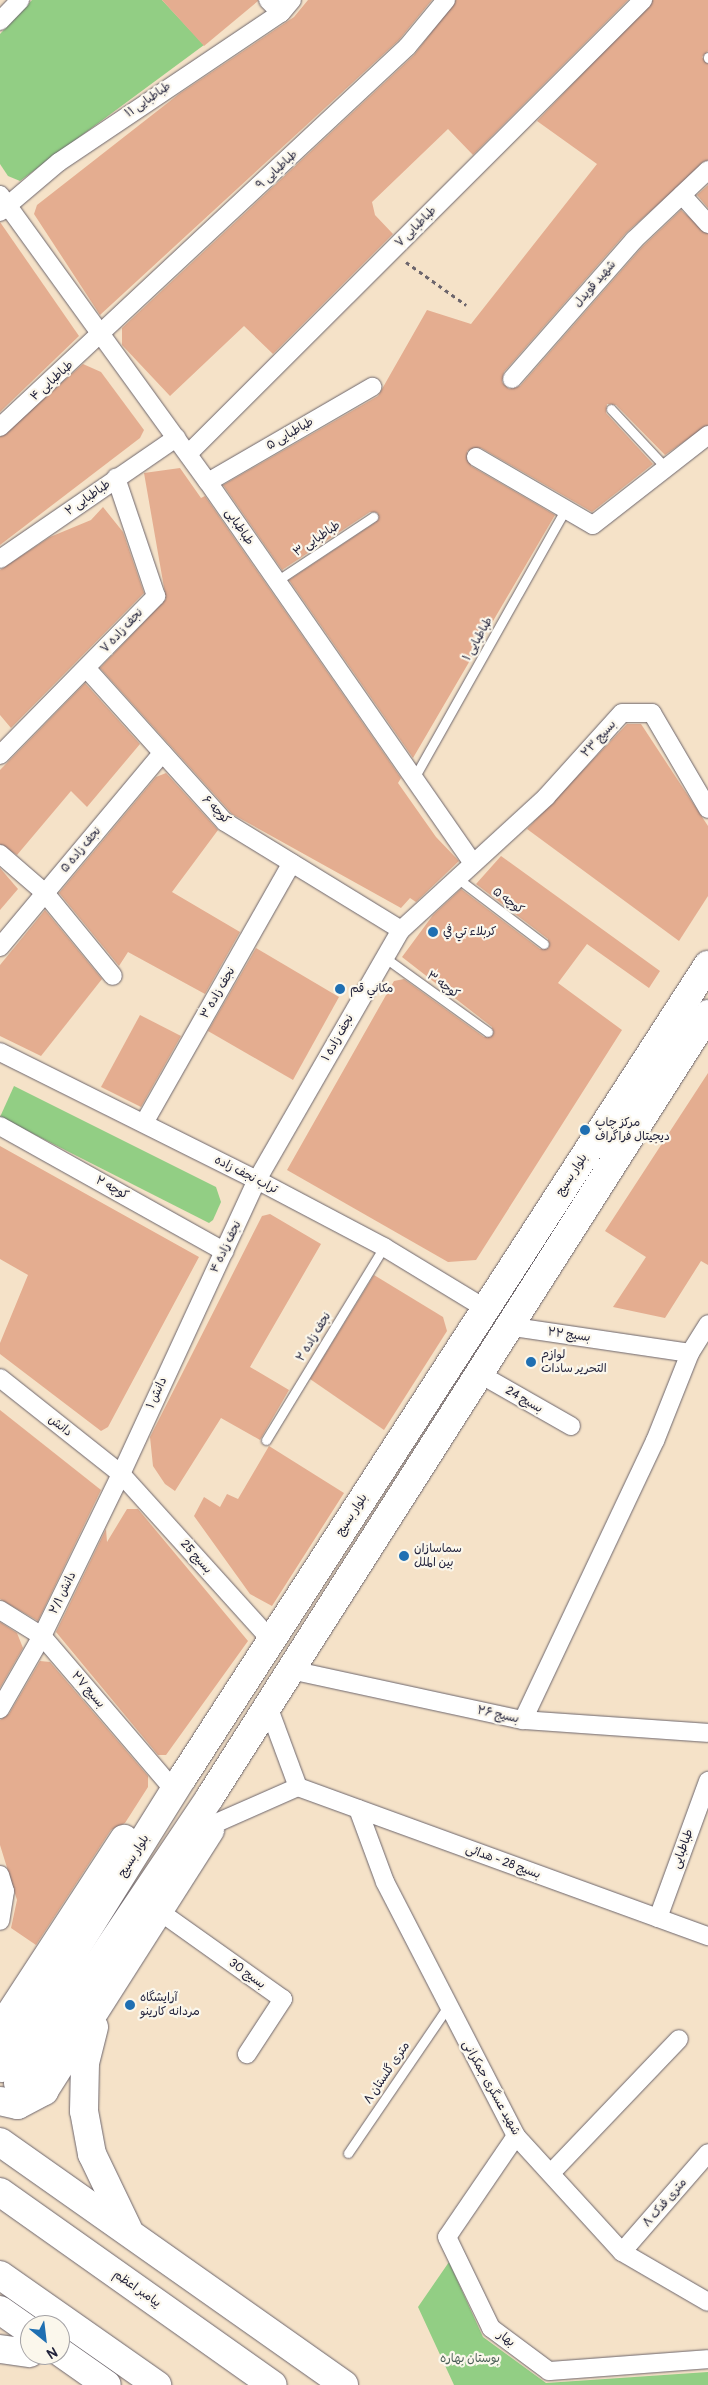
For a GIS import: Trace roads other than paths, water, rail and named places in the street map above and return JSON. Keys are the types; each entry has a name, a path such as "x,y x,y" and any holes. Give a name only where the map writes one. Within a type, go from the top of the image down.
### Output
{"main road":[{"name":"بلوار بسیج","path":"6,2084 175,1779 271,1640 708,965"},
{"path":"210,1797 214,1824 44,2091 31,2102 6,2084 210,1797 507,1326 708,1014"},
{"path":"2,2025 104,1867 175,1779"},
{"path":"100,2004 85,2062 84,2111 92,2154 131,2235"},
{"path":"0,2142 344,2385"},
{"name":"پیامبر اعظم","path":"0,2192 274,2385"},
{"path":"0,2275 157,2385"},
{"path":"0,2310 20,2324"},
{"path":"0,2349 20,2352"},
{"path":"70,2359 107,2385"}],"street":[{"path":"0,22 20,0"},
{"path":"268,0 286,6"},
{"name":"طباطبایی ۹","path":"103,335 407,47 446,0"},
{"name":"طباطبایی ۷","path":"188,454 643,0"},
{"name":"طباطبایی ۱۱","path":"3,205 59,162 286,6"},
{"name":"شهید قویدل","path":"512,378 634,240 708,170"},
{"path":"682,195 708,224"},
{"name":"طباطبایی","path":"3,205 103,335 208,482 412,781 473,863"},
{"name":"طباطبایی ۴","path":"0,427 103,335"},
{"name":"طباطبایی ۵","path":"208,482 372,387"},
{"path":"476,457 593,526 668,470 708,435"},
{"name":"طباطبایی ۲","path":"0,559 176,438"},
{"name":"نجف زاده ۷","path":"0,755 87,669 156,596 116,478"},
{"name":"کوچه ۶","path":"87,669 225,822 401,930"},
{"name":"بسیج ۲۳","path":"473,863 546,797 629,710 652,713 708,808"},
{"name":"نجف زاده ۵","path":"0,947 162,752"},
{"path":"0,854 45,893 113,976"},
{"name":"نجف زاده ۳","path":"144,1123 292,863"},
{"name":"نجف زاده ۱","path":"257,1180 401,930 473,863"},
{"name":"تراب نجف زاده","path":"0,1052 257,1180 384,1247 486,1309"},
{"name":"کوچه ۲","path":"0,1126 224,1251"},
{"name":"نجف زاده ۴","path":"192,1312 224,1251 257,1180"},
{"name":"دانش ۱","path":"121,1474 192,1312"},
{"path":"523,1720 655,1441 690,1353 708,1324"},
{"name":"بسیج ۲۲","path":"507,1326 690,1353"},
{"name":"بسیج 24","path":"478,1373 571,1426"},
{"name":"دانش","path":"0,1378 121,1474"},
{"name":"بسیج 25","path":"121,1474 271,1640"},
{"name":"دانش ۲/۱","path":"0,1709 42,1636 121,1474"},
{"name":"بسیج ۲۷","path":"0,1610 42,1636 175,1779"},
{"name":"بسیج ۲۶","path":"291,1670 523,1720 708,1733"},
{"path":"214,1824 298,1787 268,1706"},
{"name":"طباطبایی","path":"658,1918 708,1781"},
{"name":"بسیج 28 - هدائی","path":"298,1787 708,1936"},
{"name":"شهید عسگری جمکرانی","path":"358,1809 385,1882 447,2008 516,2136 622,2252 708,2302"},
{"path":"0,1875 5,1891 0,1921"},
{"name":"بسیج 30","path":"159,1911 283,1999 247,2054"},
{"path":"550,2173 679,2039"},
{"name":"بهار","path":"516,2136 447,2237 492,2328 549,2371 708,2359"},
{"name":"۸ متری فدک","path":"622,2252 708,2153"}],"lane":[{"path":"611,409 668,470"},
{"name":"طباطبایی ۱","path":"412,781 565,510"},
{"name":"طباطبایی ۳","path":"275,582 373,517"},
{"name":"کوچه ۵","path":"457,878 544,944"},
{"name":"کوچه ۳","path":"384,957 488,1032"},
{"name":"نجف زاده ۲","path":"266,1440 384,1247"},
{"name":"۸ متری گلستان","path":"348,2153 447,2008"}],"place":[{"name":"كربلاء تي في","path":"433,932"},
{"name":"مكاني قم","path":"340,989"},
{"name":"مرکز چاپ دیجیتال فراگراف","path":"585,1130"},
{"name":"لوازم التحریر سادات","path":"531,1362"},
{"name":"سماسازان بین الملل","path":"404,1556"},
{"name":"آرایشگاه مردانه کارینو","path":"130,2005"}],"park label":[{"name":"بوستان بهاره","path":"470,2359"}]}
